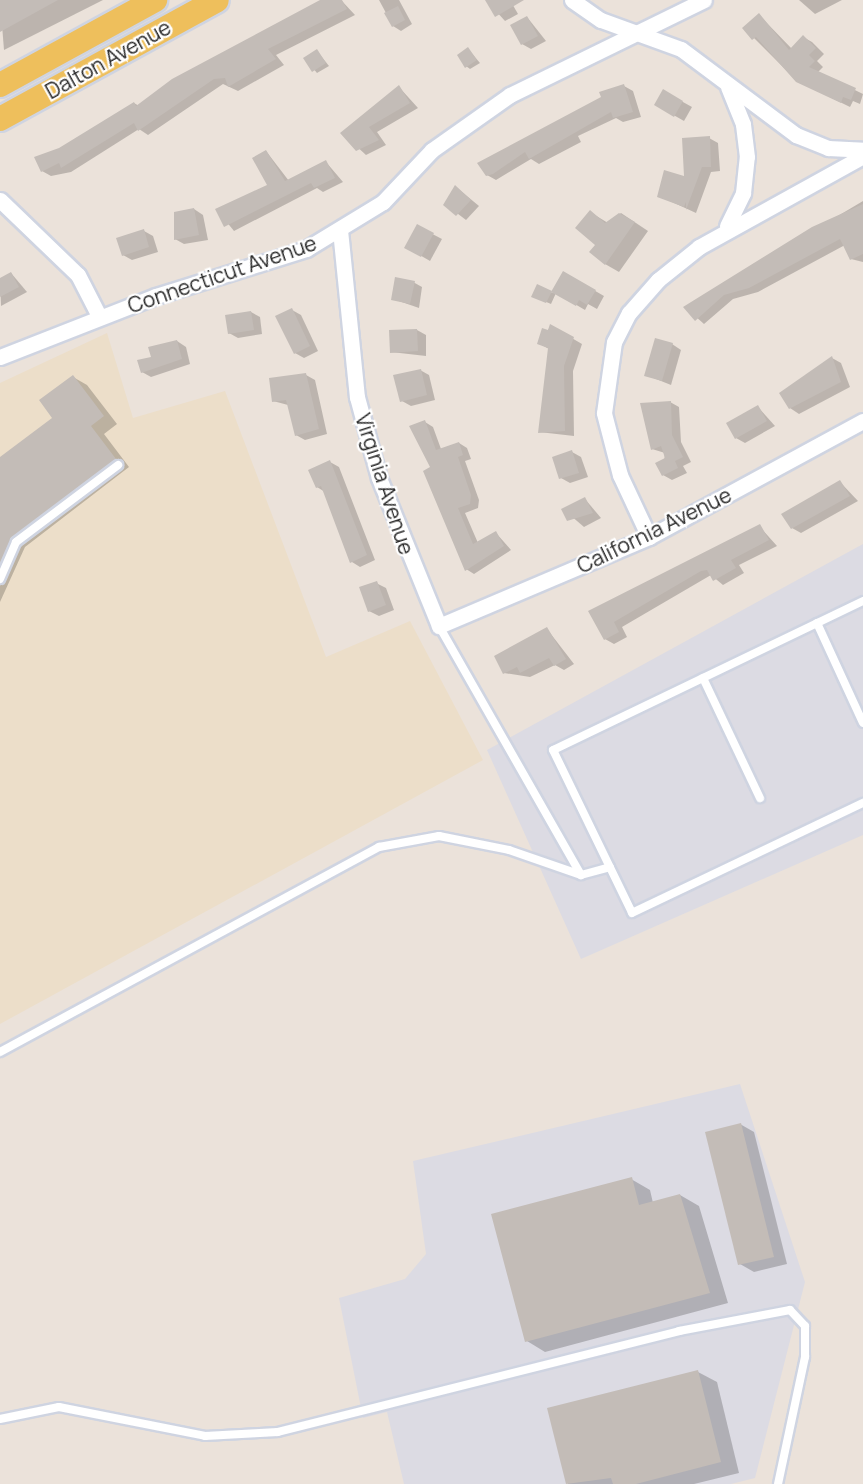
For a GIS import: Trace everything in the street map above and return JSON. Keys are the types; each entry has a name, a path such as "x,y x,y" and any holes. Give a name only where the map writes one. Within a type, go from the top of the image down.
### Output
{"main road":[{"name":"Dalton Avenue","path":"0,85 155,0"},
{"name":"Dalton Avenue","path":"0,119 217,0"}],"street":[{"path":"572,0 635,34 681,49 796,135 828,148 863,150"},
{"name":"Connecticut Avenue","path":"0,357 99,316 306,249 383,202 432,150 510,95 704,0"},
{"path":"718,235 741,201 747,158 738,108 722,80"},
{"path":"650,537 608,438 606,375 629,313 658,279 718,235 863,156"},
{"path":"0,200 78,275 99,316"},
{"name":"Virginia Avenue","path":"340,230 357,397 379,478 439,626"},
{"name":"California Avenue","path":"439,626 650,537 863,421"}],"lane":[{"path":"0,579 16,542 118,465"},
{"path":"863,601 553,750 632,913 863,803"},
{"path":"817,623 863,723"},
{"path":"439,626 581,875"},
{"path":"704,678 760,798"},
{"path":"0,1052 379,847 410,838 468,839 581,875 610,867"},
{"path":"0,1419 59,1407 205,1436 278,1432 679,1330 790,1310 805,1326 806,1357 778,1484"}],"shaded area":[{"path":"107,333 133,418 225,391 326,657 410,621 483,760 0,1024 0,383"},
{"path":"863,544 863,835 581,959 487,750"},
{"path":"740,1084 805,1282 755,1478 731,1484 404,1484 387,1412 363,1418 339,1298 405,1279 426,1254 413,1161"}],"building":[{"path":"0,0 58,0 0,32"},
{"path":"320,0 342,0 347,9 268,49 276,59 228,87 225,78 214,79 138,131 134,123 61,168 59,163 41,172 34,157 59,148 134,102 136,106 172,79"},
{"path":"485,0 524,0 495,17"},
{"path":"398,6 405,20 392,27 384,13"},
{"path":"759,13 789,50 803,35 816,48 809,55 815,61 809,67 856,88 851,100 843,97 841,103 796,82 756,37 752,40 742,28"},
{"path":"527,16 538,36 521,45 510,25"},
{"path":"468,47 477,60 465,68 457,55"},
{"path":"317,49 326,63 312,72 303,58"},
{"path":"624,84 633,112 613,118 611,112 529,159 525,152 493,174 486,176 477,163 601,97 599,92"},
{"path":"399,85 410,103 369,127 379,140 356,151 340,133"},
{"path":"663,89 683,101 674,117 654,105"},
{"path":"710,136 711,167 702,167 686,210 686,202 684,207 657,197 664,170 684,176 682,138"},
{"path":"266,150 285,181 326,160 335,178 314,188 311,183 224,227 215,209 267,185 252,158"},
{"path":"455,185 471,200 456,216 443,205"},
{"path":"863,204 863,254 850,260 840,239 749,288 724,295 695,321 683,307 812,227"},
{"path":"194,208 199,235 174,240 174,212"},
{"path":"590,210 605,223 619,213 635,222 605,265 589,252 595,245 575,228"},
{"path":"417,224 434,233 421,257 404,248"},
{"path":"144,229 149,247 122,256 116,238"},
{"path":"563,271 596,290 587,305 579,300 576,306 551,292"},
{"path":"11,272 19,287 0,297 0,278"},
{"path":"395,277 415,281 410,304 391,300"},
{"path":"537,284 552,291 546,303 531,297"},
{"path":"292,308 310,346 294,354 275,316"},
{"path":"251,311 254,330 228,334 225,315"},
{"path":"550,324 574,337 564,366 565,431 538,433 548,348 537,344 542,328 548,330"},
{"path":"417,329 418,351 390,353 389,330"},
{"path":"655,338 673,343 662,381 644,376"},
{"path":"177,340 182,359 141,373 137,360 151,357 148,347"},
{"path":"832,356 841,382 789,409 779,393"},
{"path":"421,369 427,395 400,402 393,375"},
{"path":"306,373 319,429 295,436 286,400 272,402 269,378"},
{"path":"73,375 104,416 91,426 116,459 13,536 0,564 0,457 52,418 39,400"},
{"path":"671,401 672,435 683,457 675,461 678,468 662,476 655,463 665,458 661,446 651,450 640,403"},
{"path":"758,405 767,421 735,439 726,423"},
{"path":"425,420 436,450 459,442 463,455 458,457 471,495 470,504 458,508 473,544 496,531 504,546 465,571 423,471 430,467 409,426"},
{"path":"572,450 579,473 559,479 552,457"},
{"path":"330,460 367,555 350,563 321,486 316,488 308,470"},
{"path":"840,480 850,496 791,529 781,514"},
{"path":"585,497 593,513 567,521 561,509"},
{"path":"760,524 769,540 731,560 736,568 713,581 707,570 701,571 614,622 619,632 604,640 588,611"},
{"path":"377,581 386,605 368,612 359,587"},
{"path":"547,627 566,659 554,666 549,658 520,673 517,667 503,674 494,656"},
{"path":"741,1123 774,1257 738,1265 705,1132"},
{"path":"632,1177 639,1205 680,1194 710,1293 525,1342 491,1214"},
{"path":"698,1370 721,1462 636,1484 613,1484 611,1478 566,1484 547,1408"}]}
